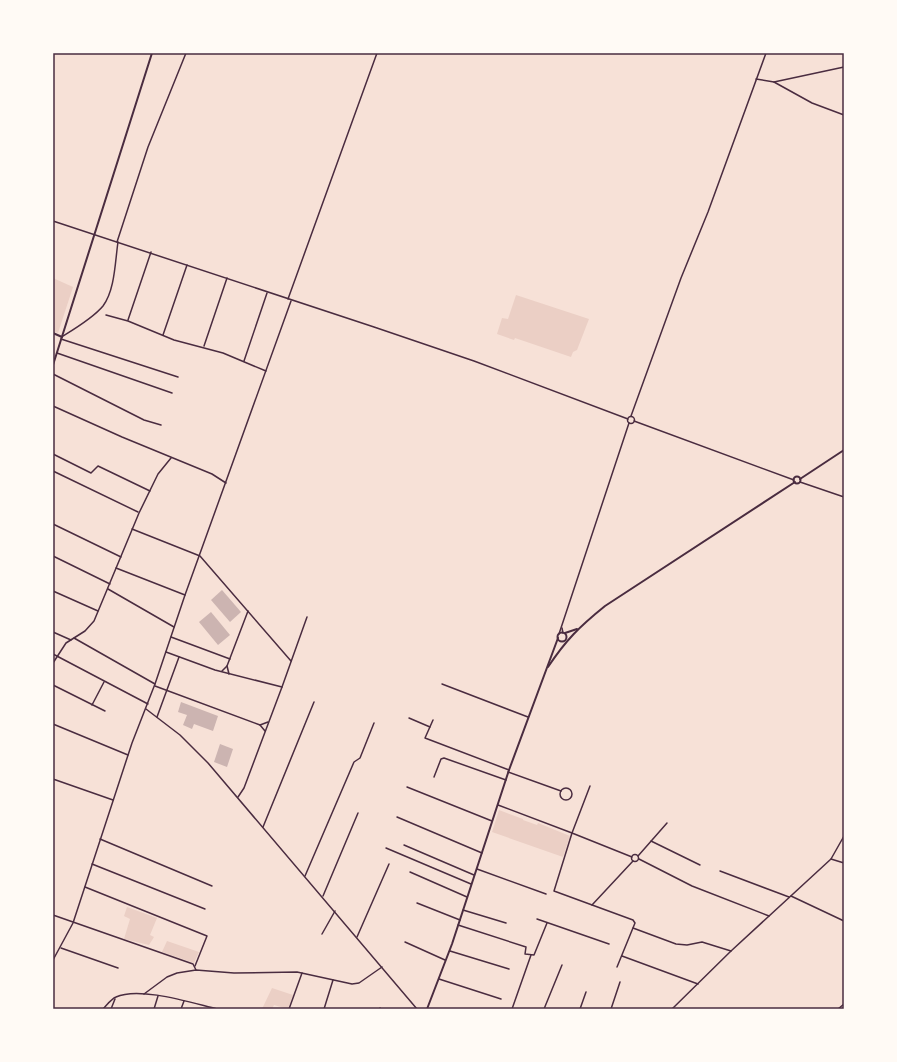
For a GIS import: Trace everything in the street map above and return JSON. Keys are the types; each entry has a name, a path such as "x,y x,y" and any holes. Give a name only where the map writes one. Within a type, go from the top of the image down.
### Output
{"street":[{"path":"53,365 152,53"},
{"path":"62,338 98,312 104,305 112,281 118,242 148,147 186,53"},
{"path":"288,299 377,53"},
{"path":"628,419 631,416 681,278 708,212 766,53"},
{"path":"774,82 844,67"},
{"path":"756,79 774,82 812,103 844,115"},
{"path":"53,221 151,252 467,359 628,419"},
{"path":"128,321 151,252"},
{"path":"163,335 187,264"},
{"path":"204,347 227,278"},
{"path":"244,361 268,292"},
{"path":"53,960 61,948 73,923 128,754 155,685 185,595 292,301"},
{"path":"106,314 128,321 174,340 204,347 244,361 266,371"},
{"path":"53,333 62,338 178,377"},
{"path":"57,353 172,394"},
{"path":"53,374 144,420 161,425"},
{"path":"53,406 171,458 212,474 226,483"},
{"path":"631,416 634,421 794,481 844,497"},
{"path":"427,1009 450,951 509,771 558,638 629,423 628,419"},
{"path":"629,423 634,421"},
{"path":"545,671 566,640 605,606 794,481 796,477 800,479 844,450"},
{"path":"53,454 91,473 98,466 150,491"},
{"path":"53,663 66,643 84,631 94,621 139,512 158,474 171,458"},
{"path":"53,471 139,512"},
{"path":"53,524 121,557"},
{"path":"132,529 200,556 292,661"},
{"path":"53,556 110,584"},
{"path":"116,568 185,595"},
{"path":"108,589 175,627"},
{"path":"53,591 98,611"},
{"path":"221,672 227,666 248,611"},
{"path":"238,797 244,788 307,617"},
{"path":"562,624 566,640"},
{"path":"559,634 578,629"},
{"path":"53,632 71,640"},
{"path":"171,637 230,659"},
{"path":"74,638 155,685 260,725 265,731"},
{"path":"558,638 560,641 566,640"},
{"path":"166,652 221,672 282,687"},
{"path":"53,654 148,704"},
{"path":"157,717 179,657"},
{"path":"227,666 229,674"},
{"path":"92,705 104,681"},
{"path":"442,684 528,717"},
{"path":"53,685 105,711"},
{"path":"263,827 314,702"},
{"path":"146,709 194,749 238,797 417,1009"},
{"path":"409,718 430,727"},
{"path":"433,720 425,738 561,791"},
{"path":"260,725 268,722"},
{"path":"305,877 354,762 360,758 374,723"},
{"path":"53,724 128,754"},
{"path":"434,777 441,759 444,758 506,780"},
{"path":"53,779 113,800"},
{"path":"590,786 572,833 554,891 635,922 617,967"},
{"path":"407,787 492,821"},
{"path":"565,788 569,788 572,795 568,800 564,800 560,795 561,791 565,788"},
{"path":"498,805 632,857 638,856 667,824"},
{"path":"323,897 358,813"},
{"path":"397,817 482,853"},
{"path":"672,1009 731,951 831,859 844,836"},
{"path":"100,839 212,886"},
{"path":"651,841 700,865"},
{"path":"404,845 475,875"},
{"path":"386,848 472,884"},
{"path":"638,856 639,860"},
{"path":"632,857 633,861"},
{"path":"831,859 844,863"},
{"path":"592,905 633,861 636,862 639,860 692,886 769,916"},
{"path":"92,864 205,909"},
{"path":"357,937 389,864"},
{"path":"477,869 546,894"},
{"path":"720,871 790,897 844,921"},
{"path":"410,872 468,897"},
{"path":"85,887 207,936 195,966 196,970"},
{"path":"417,902 460,920"},
{"path":"464,910 506,923"},
{"path":"322,934 335,911"},
{"path":"53,915 195,966"},
{"path":"537,919 609,944"},
{"path":"512,1009 531,955 534,955 547,923"},
{"path":"458,925 526,946 525,954 531,955"},
{"path":"632,928 676,944 687,945 702,942 731,951"},
{"path":"405,942 446,960"},
{"path":"61,948 118,968"},
{"path":"450,951 509,969"},
{"path":"622,956 698,984"},
{"path":"544,1009 562,965"},
{"path":"144,994 167,977 176,973 196,970 234,973 302,973 347,984 359,983 382,968"},
{"path":"289,1009 302,973"},
{"path":"440,979 501,999"},
{"path":"324,1009 334,980"},
{"path":"611,1009 620,982"},
{"path":"580,1009 586,992"},
{"path":"103,1009 116,997 128,994 158,996 217,1009"},
{"path":"154,1009 158,996"},
{"path":"111,1009 116,997"},
{"path":"181,1009 184,1001"},
{"path":"838,1009 844,1004"}],"shaded area":[{"path":"53,278 73,287 58,333 53,331"},
{"path":"516,295 589,319 577,350 573,352 571,357 515,338 514,340 497,334 502,318 508,319"},
{"path":"499,810 537,825 538,823 570,836 563,857 492,832"},
{"path":"127,907 157,918 150,935 154,937 149,945 124,939 130,919 124,916"},
{"path":"167,941 199,952 194,963 162,952"},
{"path":"272,988 293,995 288,1009 274,1005 272,1009 262,1009"}],"building":[{"path":"222,590 241,612 230,622 211,600"},
{"path":"211,612 230,635 218,645 199,622"},
{"path":"181,702 218,716 213,731 194,724 192,729 183,725 187,715 178,712"},
{"path":"220,744 233,749 227,767 214,762"}]}
